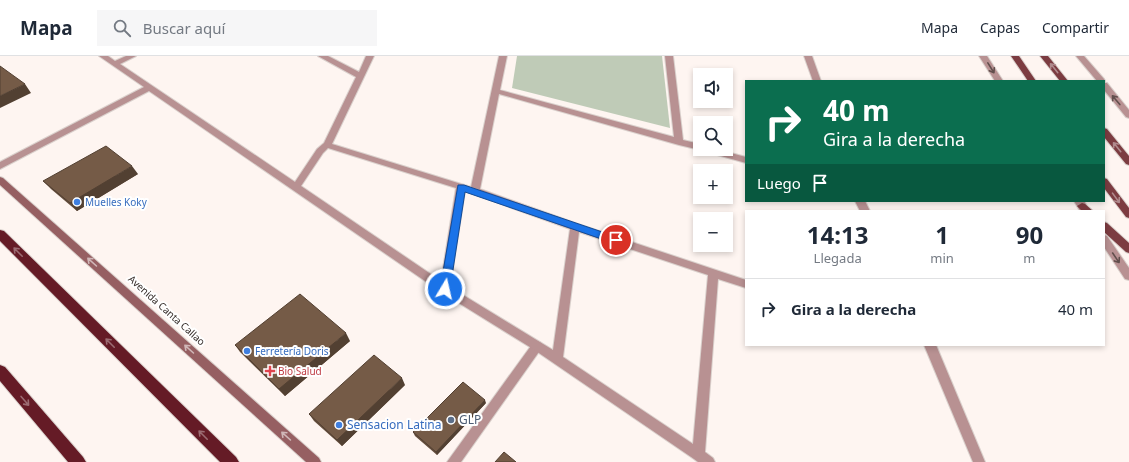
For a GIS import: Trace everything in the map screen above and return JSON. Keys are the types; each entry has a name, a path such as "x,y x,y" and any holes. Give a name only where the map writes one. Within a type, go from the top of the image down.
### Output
{"highway":[{"path":"0,234 231,462"},
{"path":"0,371 78,462"}],"main road":[{"path":"1015,56 1031,80"},
{"path":"1044,56 1063,80"},
{"path":"1105,132 1129,162"},
{"name":"Avenida Canta Callao","path":"0,180 315,462"},
{"path":"1105,182 1129,215"},
{"path":"1105,227 1129,249"}],"street":[{"path":"103,56 445,289 557,359 709,462"},
{"path":"115,64 132,56"},
{"path":"322,56 361,76"},
{"path":"296,188 320,151 327,145 370,56"},
{"path":"475,191 503,56"},
{"path":"669,56 679,142"},
{"path":"808,56 817,80"},
{"path":"984,56 998,80"},
{"path":"1080,56 1100,80"},
{"path":"1105,86 1129,115"},
{"path":"0,166 148,88"},
{"path":"496,91 693,145"},
{"path":"327,145 461,188 475,191 575,227 745,284"},
{"path":"731,156 745,160"},
{"path":"445,289 461,188"},
{"path":"557,359 575,227"},
{"path":"1105,240 1129,276"},
{"path":"698,454 713,272"},
{"path":"453,462 537,346"},
{"path":"930,346 979,462"}],"green space":[{"path":"517,56 662,56 670,128 512,88"}],"building":[{"path":"0,66 25,84 0,96"},
{"path":"106,146 132,166 70,203 43,181"},
{"path":"300,294 346,333 279,389 235,345"},
{"path":"374,355 402,378 337,440 309,414"},
{"name":"GLP","path":"463,382 485,400 436,452 413,432"},
{"path":"504,452 516,462 495,462"}],"place":[{"name":"Muelles Koky","path":"77,202"},
{"name":"Ferretería Doris","path":"247,351"},
{"name":"Bio Salud","path":"270,371"},
{"name":"GLP","path":"451,420"},
{"name":"Sensacion Latina","path":"339,425"}],"route":[{"path":"445,289 461,188 475,191 616,240"}]}
